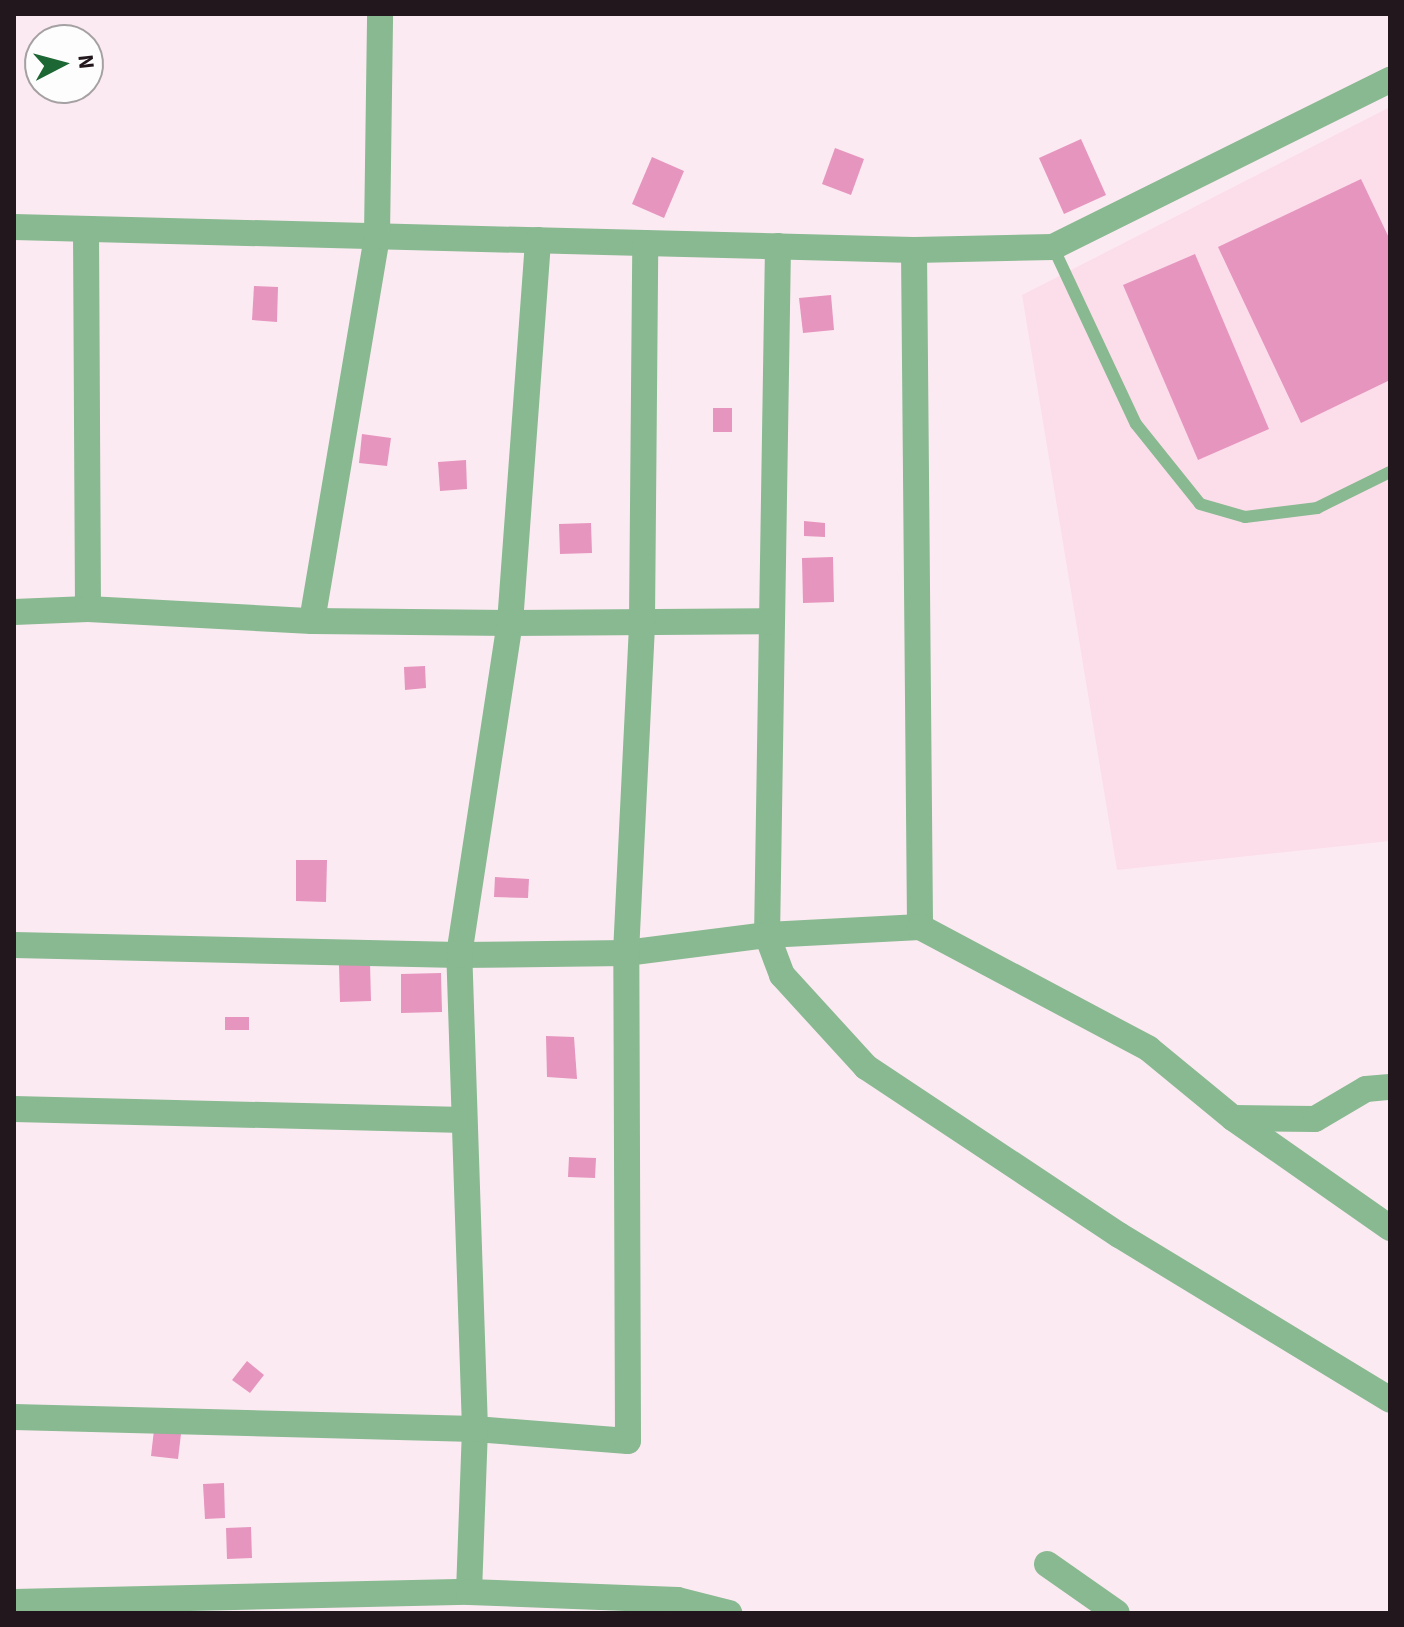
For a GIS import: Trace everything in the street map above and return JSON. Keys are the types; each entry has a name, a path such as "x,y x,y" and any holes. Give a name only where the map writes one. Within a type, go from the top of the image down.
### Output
{"street":[{"path":"312,621 377,236 380,14"},
{"path":"14,227 914,250 1053,247 1390,80"},
{"path":"86,229 88,609"},
{"path":"469,1592 475,1429 459,955 510,623 538,240"},
{"path":"14,1417 475,1429 628,1441 626,953 642,621 645,243"},
{"path":"778,246 767,935 782,975 866,1067 1119,1235 1390,1400"},
{"path":"914,250 920,927"},
{"path":"14,612 88,609 312,621 772,621"},
{"path":"14,945 459,955 626,953 767,935 920,927 1149,1049 1233,1118 1390,1228"},
{"path":"1233,1118 1315,1119 1366,1089 1390,1087"},
{"path":"14,1109 464,1120"},
{"path":"1047,1564 1117,1613"},
{"path":"14,1602 309,1604 469,1592 678,1600 729,1613"}],"lane":[{"path":"1053,247 1136,424 1200,504 1245,517 1317,508 1390,472"}],"shaded area":[{"path":"1390,107 1390,841 1117,870 1022,295"}],"building":[{"path":"1081,139 1106,195 1064,214 1039,158"},
{"path":"835,148 864,159 851,195 822,184"},
{"path":"652,157 684,171 664,218 632,204"},
{"path":"1361,179 1390,240 1390,380 1301,423 1218,247"},
{"path":"1195,254 1269,429 1198,460 1123,285"},
{"path":"254,286 278,287 277,322 252,320"},
{"path":"831,295 834,330 803,333 799,298"},
{"path":"713,408 732,408 732,432 713,432"},
{"path":"362,434 391,438 387,466 359,463"},
{"path":"466,460 467,489 440,491 438,462"},
{"path":"804,521 825,523 825,537 804,536"},
{"path":"591,523 592,553 560,554 559,524"},
{"path":"833,557 834,602 803,603 802,558"},
{"path":"425,666 426,688 405,690 404,667"},
{"path":"296,860 327,860 326,902 296,901"},
{"path":"495,877 529,879 528,898 494,897"},
{"path":"370,963 371,1001 340,1002 339,964"},
{"path":"441,973 442,1012 401,1013 401,974"},
{"path":"225,1017 249,1017 249,1030 225,1030"},
{"path":"546,1036 574,1037 577,1079 547,1077"},
{"path":"569,1157 596,1158 595,1178 568,1177"},
{"path":"247,1361 264,1375 250,1393 232,1380"},
{"path":"154,1430 181,1434 178,1459 151,1456"},
{"path":"224,1483 225,1518 205,1519 203,1484"},
{"path":"251,1527 252,1558 227,1559 226,1528"}]}
